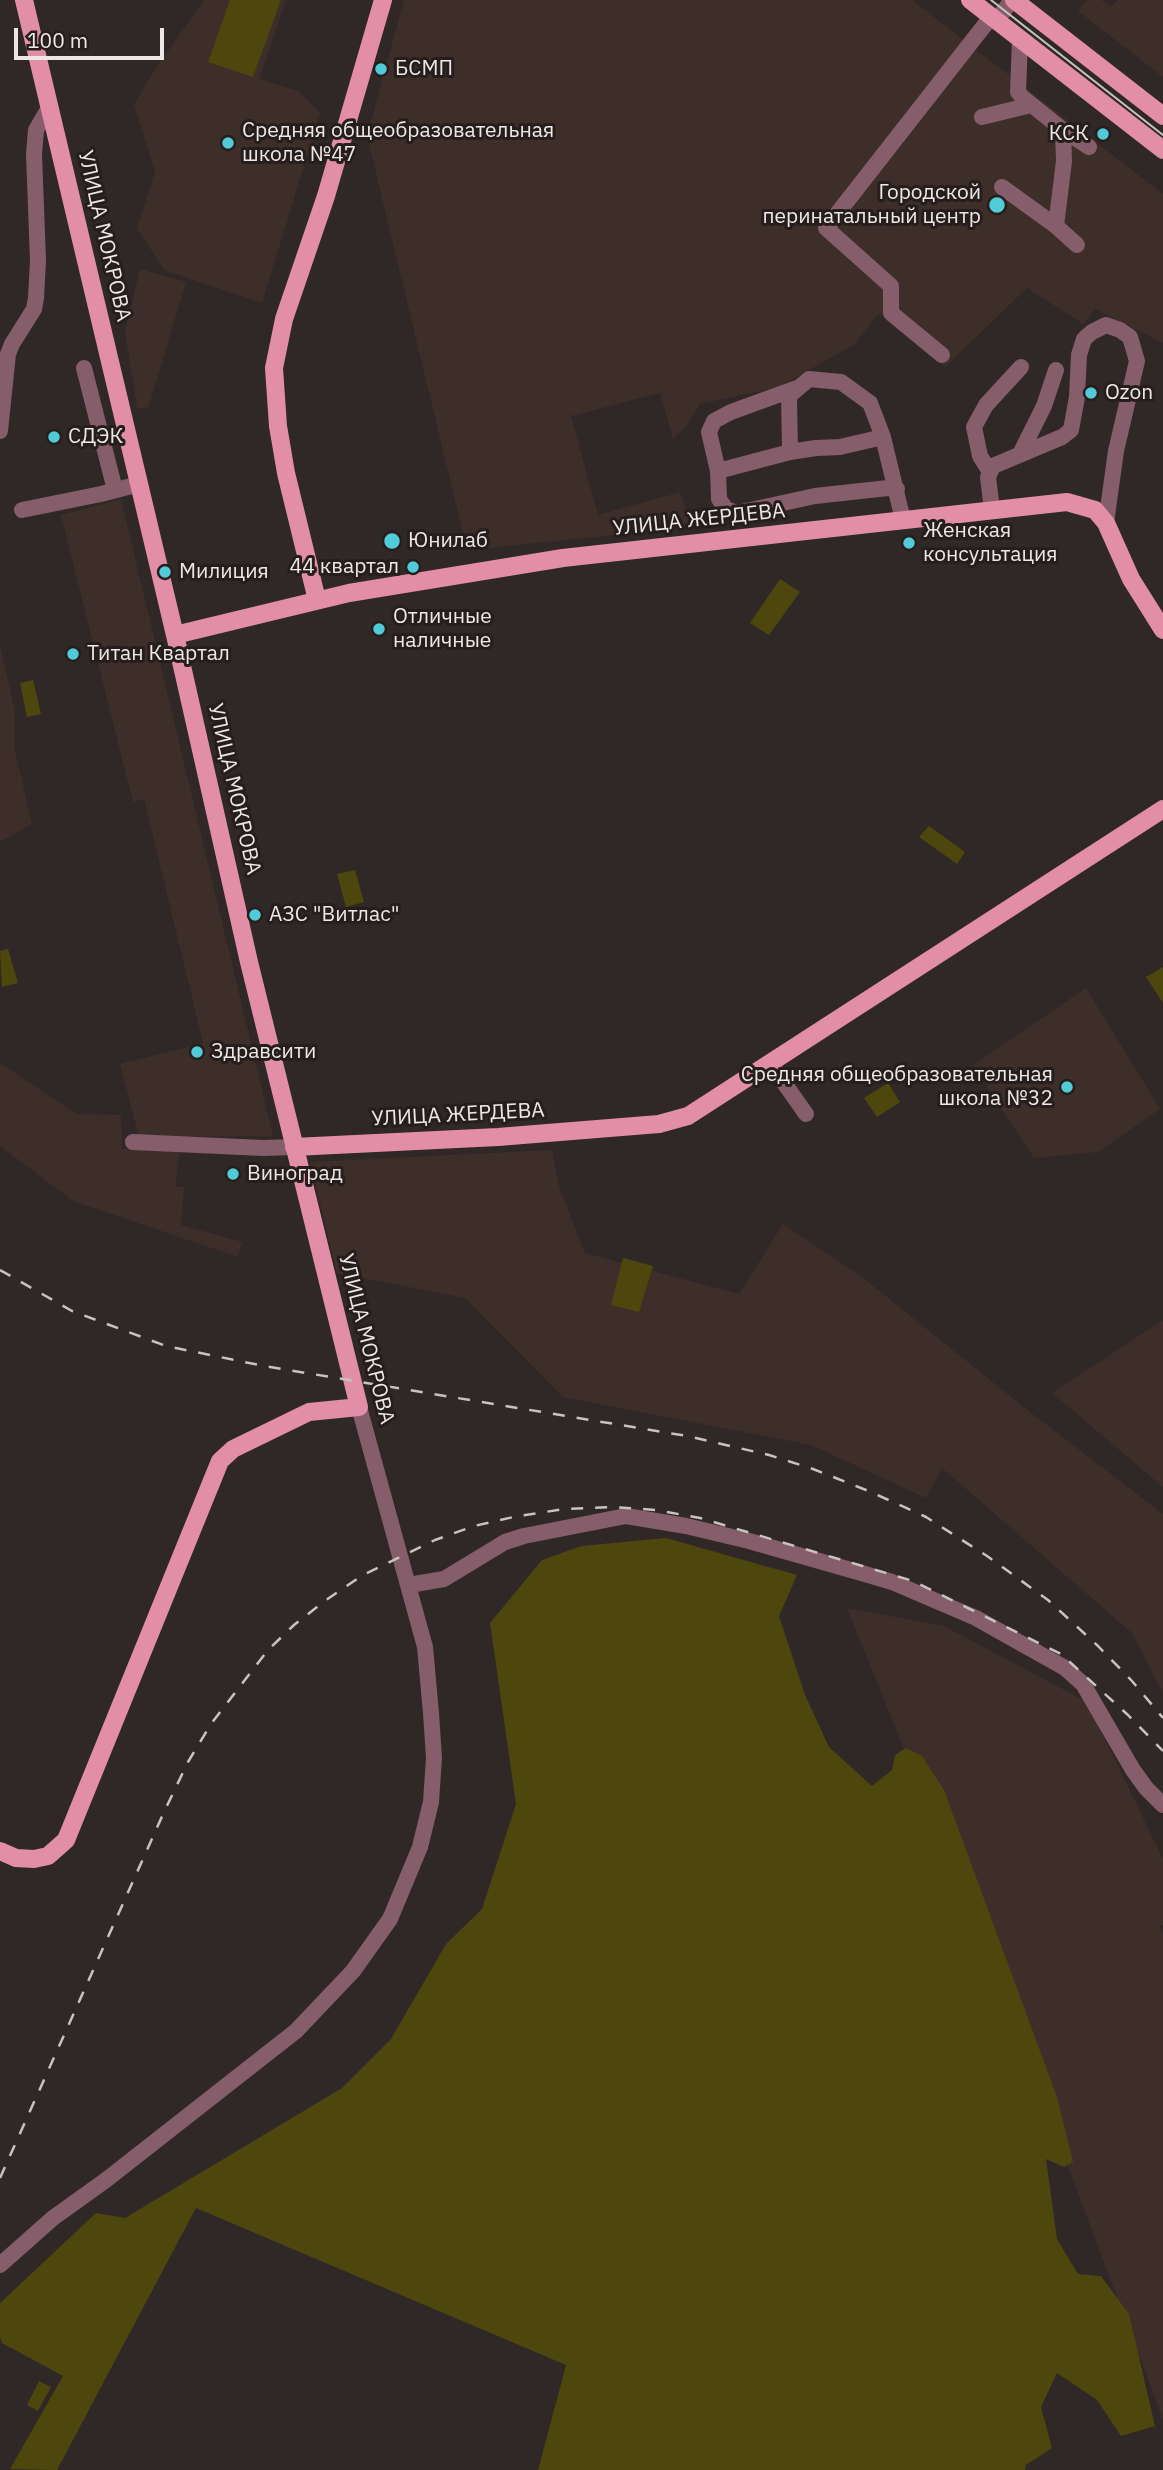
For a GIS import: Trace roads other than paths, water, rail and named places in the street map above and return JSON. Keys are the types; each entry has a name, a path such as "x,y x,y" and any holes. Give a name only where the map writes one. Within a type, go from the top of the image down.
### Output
{"main road":[{"name":"УЛИЦА МОКРОВА","path":"24,0 175,635 249,962 359,1407"},
{"path":"317,600 286,473 278,426 274,368 285,319 326,197 383,0"},
{"path":"970,0 1163,150"},
{"path":"1013,0 1163,116"},
{"name":"УЛИЦА ЖЕРДЕВА","path":"175,635 317,600 563,558 1067,502 1096,510 1107,523"},
{"path":"1107,523 1131,579 1163,630"},
{"name":"УЛИЦА ЖЕРДЕВА","path":"294,1147 498,1137 659,1124 688,1116 1163,809"},
{"path":"0,1851 16,1858 34,1859 48,1856 66,1840 220,1461 233,1449 310,1412 359,1407"}],"street":[{"path":"942,355 891,313 891,286 826,228 993,19 1013,0"},
{"path":"1020,39 1017,92 1063,130 1089,147"},
{"path":"982,117 1031,105"},
{"path":"0,431 6,365 18,334 34,309 36,298 38,260 34,154 36,130 50,106"},
{"path":"1056,226 1064,161 1063,130"},
{"path":"1002,187 1056,226 1077,245"},
{"path":"992,510 988,477 993,466 1062,437 1071,430 1077,397 1079,355 1084,340 1105,325 1129,337 1136,361 1116,451 1107,523"},
{"path":"0,343 18,334"},
{"path":"84,368 115,490"},
{"path":"990,472 980,456 974,427 986,405 1021,368"},
{"path":"1020,454 1044,406 1056,370"},
{"path":"897,489 815,496 737,513 726,509 719,499 718,471 709,432 714,421 797,387 809,379 841,382 870,404 883,437 897,489 903,520"},
{"path":"790,452 789,396 797,387"},
{"path":"718,471 790,452 816,447 840,447 883,437"},
{"path":"22,510 139,484"},
{"path":"770,1063 806,1114"},
{"name":"УЛИЦА ЖЕРДЕВА","path":"132,1142 294,1147"},
{"name":"УЛИЦА МОКРОВА","path":"0,2265 53,2218 296,2031 353,1971 390,1919 420,1847 432,1791 434,1758 425,1647 359,1407"},
{"path":"409,1585 444,1579 505,1542 626,1516 686,1526 749,1541 852,1570 892,1582 976,1618 1065,1668 1083,1684 1132,1769 1163,1805"}],"tram line":[{"path":"991,0 1163,135"}],"railway":[{"path":"0,1270 72,1311 166,1346 264,1366 687,1436 769,1455 813,1469 926,1517 987,1556 1048,1600 1098,1646 1163,1718"},
{"path":"0,2178 164,1812 188,1762 211,1724 268,1650 294,1625 363,1575 435,1540 474,1526 565,1509 613,1507 656,1510 700,1518 913,1581 1061,1654 1163,1751"}],"place":[{"name":"БСМП","path":"381,69"},
{"name":"КСК","path":"1103,134"},
{"name":"Средняя общеобразовательная школа №47","path":"228,143"},
{"name":"Городской перинатальный центр","path":"997,205"},
{"name":"Ozon","path":"1091,393"},
{"name":"СДЭК","path":"54,437"},
{"name":"Юнилаб","path":"392,541"},
{"name":"Женская консультация","path":"909,543"},
{"name":"44 квартал","path":"413,567"},
{"name":"Милиция","path":"165,572"},
{"name":"Отличные наличные","path":"379,629"},
{"name":"Титан Квартал","path":"73,654"},
{"name":"АЗС \"Витлас\"","path":"255,915"},
{"name":"Здравсити","path":"197,1052"},
{"name":"Средняя общеобразовательная школа №32","path":"1067,1087"},
{"name":"Виноград","path":"233,1174"}]}
